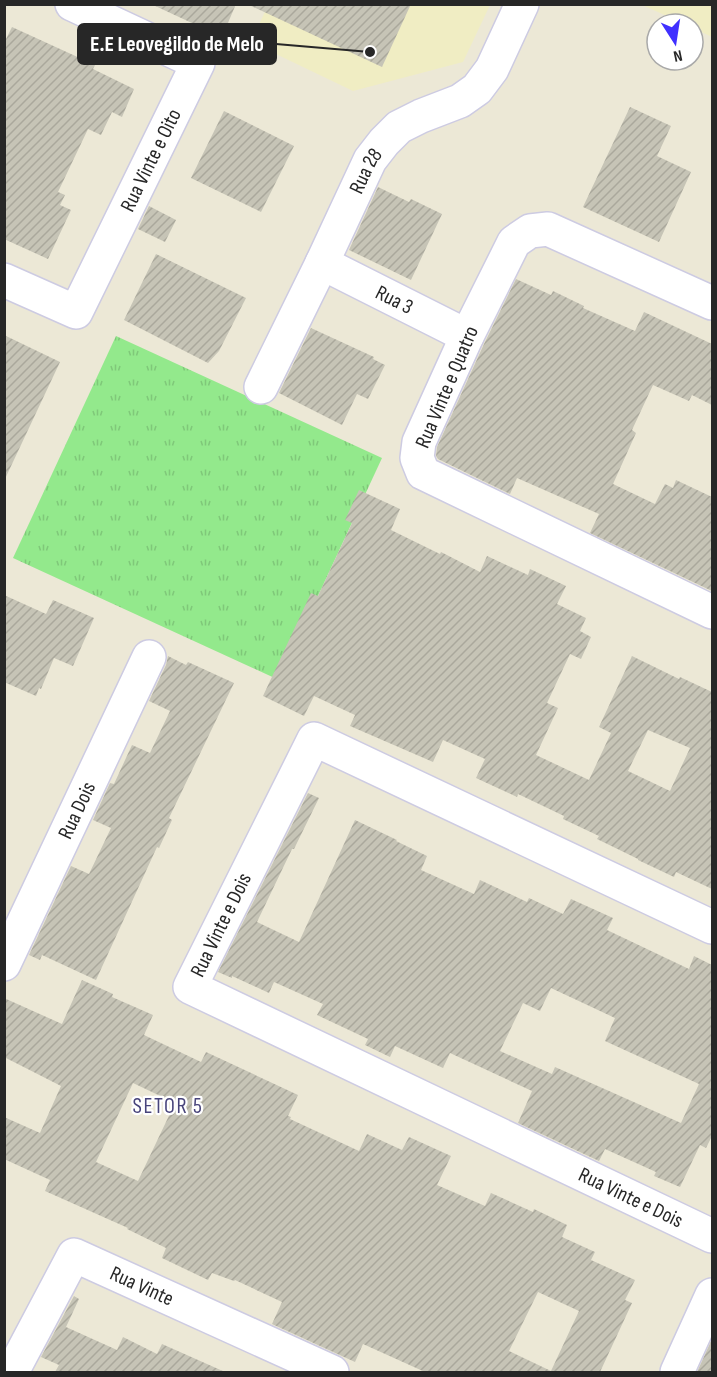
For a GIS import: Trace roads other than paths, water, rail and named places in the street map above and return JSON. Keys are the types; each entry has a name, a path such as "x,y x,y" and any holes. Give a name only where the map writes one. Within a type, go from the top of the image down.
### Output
{"street":[{"name":"Rua Vinte e Oito","path":"4,280 76,312 198,63 72,4"},
{"name":"Rua 28","path":"261,387 370,160 399,127 460,101 477,89 492,69 522,4"},
{"name":"Rua Vinte e Quatro","path":"712,303 548,229 530,231 514,242 467,336 419,442 417,458 423,473 712,612"},
{"name":"Rua 3","path":"322,263 467,336"},
{"name":"Rua Dois","path":"4,964 149,657"},
{"name":"Rua Vinte e Dois","path":"712,927 314,740 190,987 712,1236"},
{"name":"Rua Vinte","path":"12,1372 74,1255 332,1372"},
{"path":"677,1372 712,1295"}],"place":[{"name":"E.E Leovegildo de Melo","path":"370,52"}],"district":[{"name":"SETOR 5","path":"168,1106"}]}
